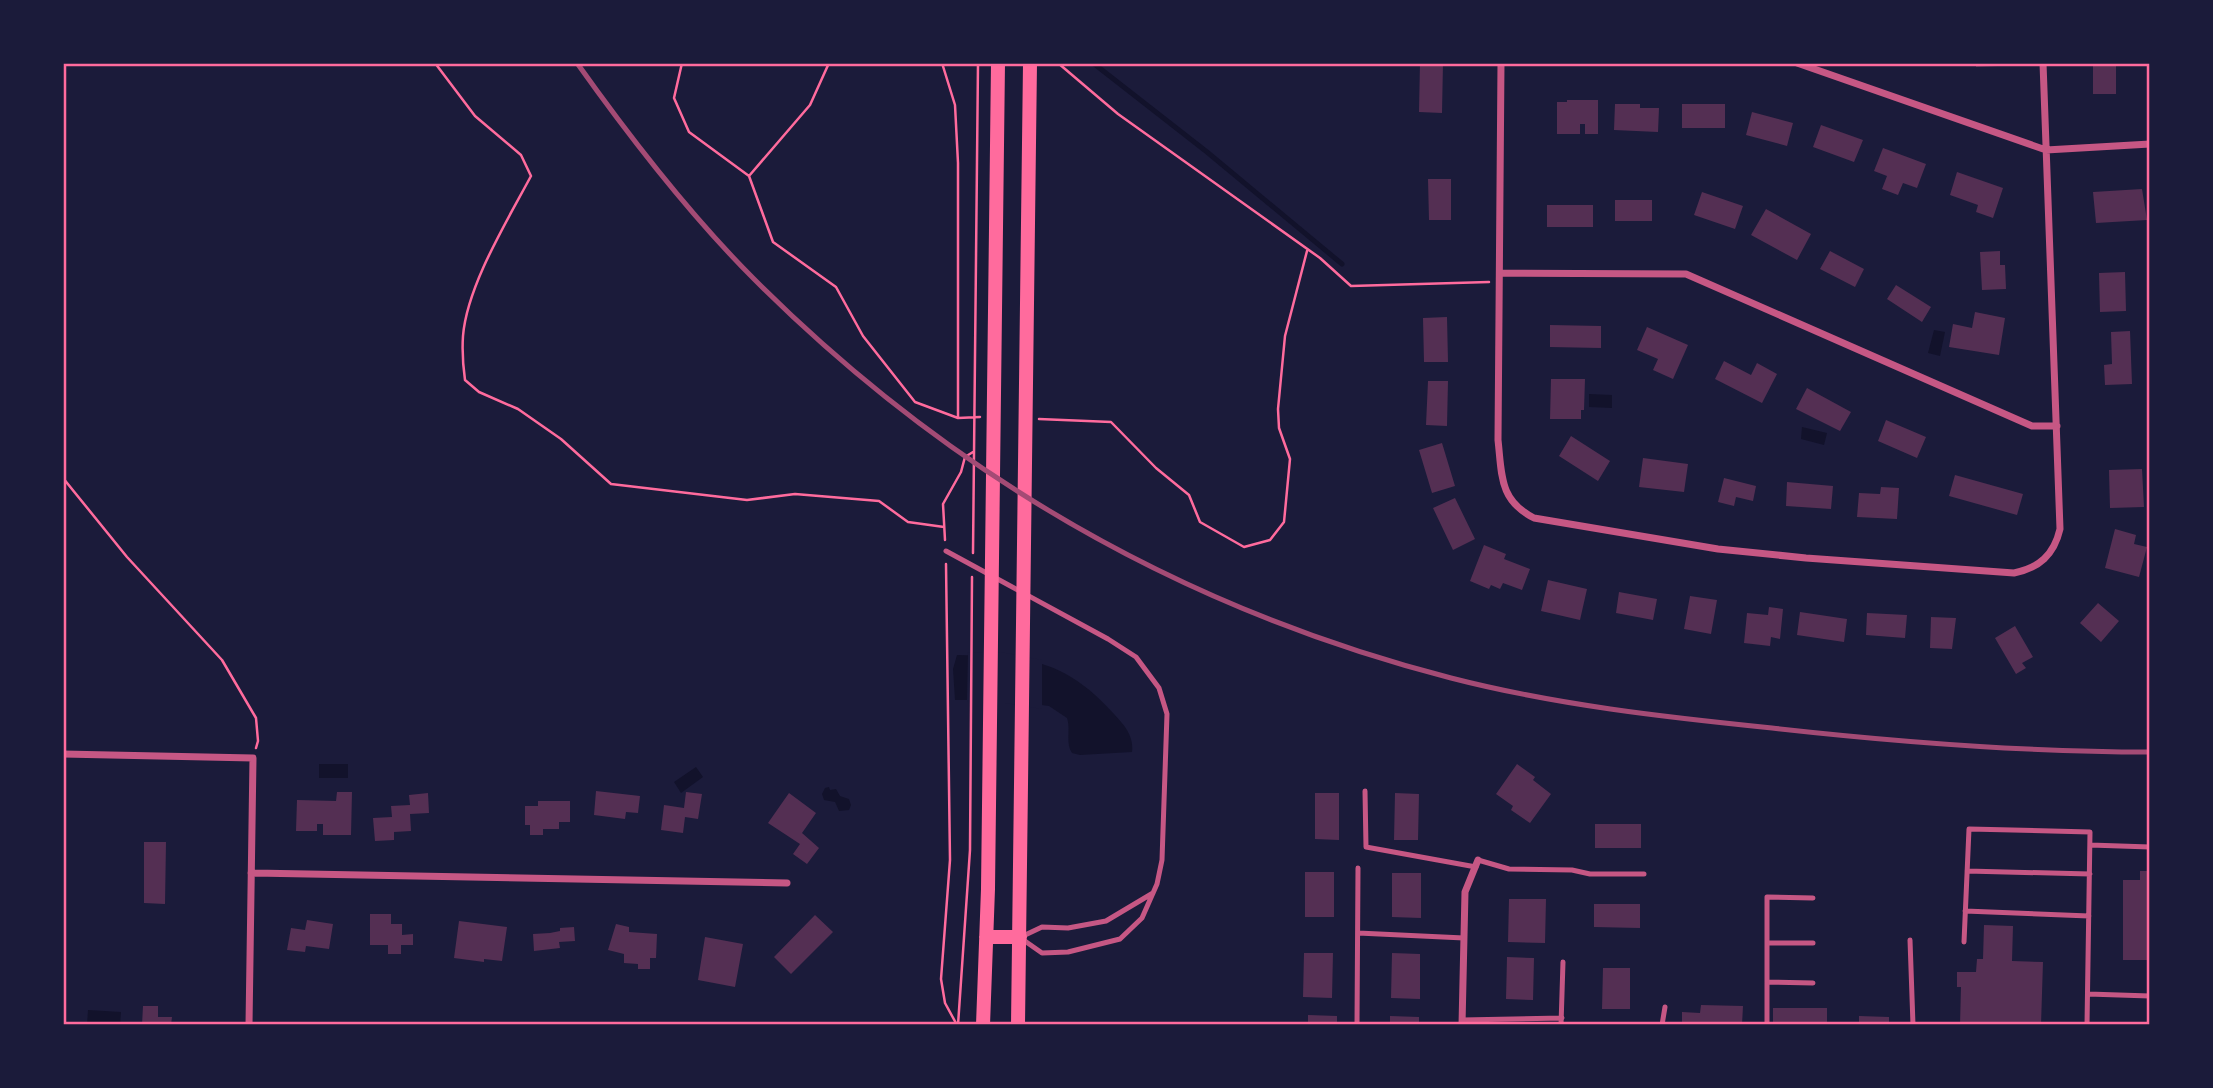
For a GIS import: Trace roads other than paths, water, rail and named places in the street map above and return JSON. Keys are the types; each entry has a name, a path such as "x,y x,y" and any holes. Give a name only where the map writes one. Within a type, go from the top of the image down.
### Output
{"main road":[{"path":"983,1025 998,63"},
{"path":"1018,1025 1030,63"},
{"path":"986,937 1020,937"}],"street":[{"path":"1502,63 1498,440 1503,483 1512,502 1521,511 1534,518 1718,549 2014,573 2031,570 2038,564 2053,547 2059,534 2043,63"},
{"path":"1797,63 2046,150 2150,144"},
{"path":"1499,277 1686,274 2032,426 2057,426"},
{"path":"63,754 253,758 249,1025"},
{"path":"1462,1022 1465,892 1477,864"},
{"path":"251,873 787,883"}],"lane":[{"path":"946,551 1136,657 1159,688 1167,714 1162,860 1157,884 1142,918 1120,939 1068,952 1042,953 1020,937 1042,927 1068,928 1106,921 1153,893"},
{"path":"1365,792 1366,847 1509,869 1644,874"},
{"path":"1964,942 1969,829 2090,832 2087,1025"},
{"path":"2090,845 2150,847"},
{"path":"1357,1025 1358,868"},
{"path":"1967,872 2090,874"},
{"path":"1767,1025 1767,897 1813,898"},
{"path":"1965,911 2089,916"},
{"path":"1358,933 1464,938"},
{"path":"1910,940 1913,1025"},
{"path":"1767,943 1813,943"},
{"path":"1462,1022 1561,1022 1563,962"},
{"path":"1767,982 1813,983"},
{"path":"2088,994 2150,996"},
{"path":"1662,1025 1665,1007"}],"waterway":[{"path":"1093,63 1207,152 1342,264"}],"railway":[{"path":"577,63 661,175 707,229 754,279 829,350 908,414 990,473 1076,526 1164,573 1257,614 1352,649 1451,678 1530,696 1610,709 1913,742 2150,752"}]}
